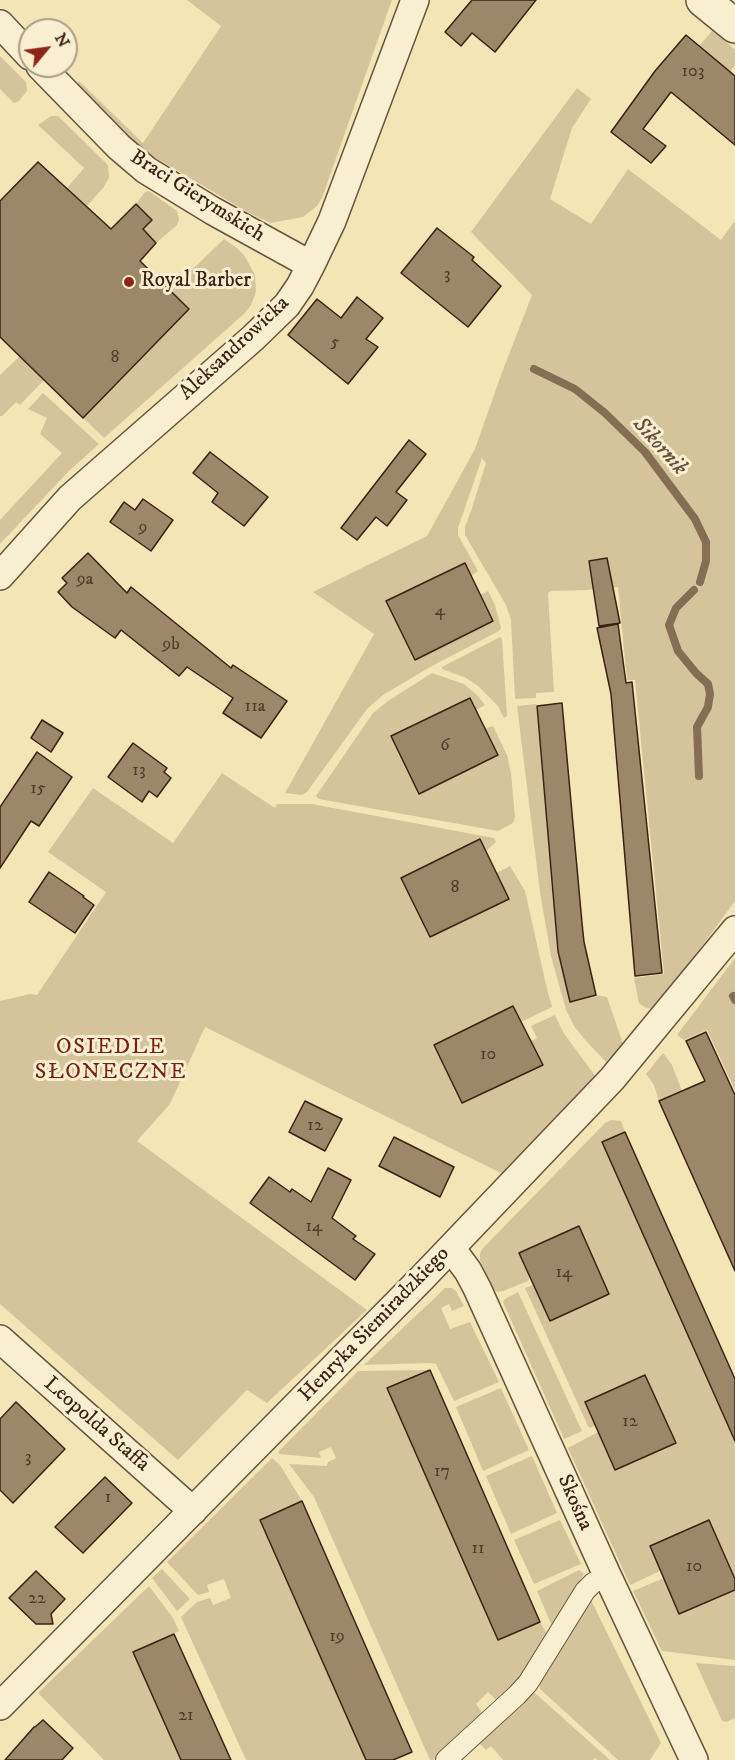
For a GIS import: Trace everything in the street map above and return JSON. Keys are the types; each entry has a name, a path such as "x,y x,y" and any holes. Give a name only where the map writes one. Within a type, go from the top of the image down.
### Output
{"street":[{"name":"Aleksandrowicka","path":"0,576 70,498 287,305 311,266 332,221 415,0"},
{"path":"0,24 18,43"},
{"name":"Braci Gierymskich","path":"52,78 119,147 146,170 311,266"},
{"name":"Henryka Siemiradzkiego","path":"0,1706 451,1248 612,1079 735,930"},
{"name":"Skośna","path":"451,1248 477,1288 694,1760"},
{"name":"Leopolda Staffa","path":"0,1339 193,1511"},
{"path":"446,1760 528,1683 585,1591 607,1575"}],"shaded area":[{"path":"187,0 392,0 322,198 317,206 303,217 271,223 249,213 144,151 78,89 79,81 143,143 221,26"},
{"path":"713,30 735,50 735,65 730,72 699,46"},
{"path":"0,56 18,74 18,78 26,82 27,91 19,101 14,103 0,89"},
{"path":"577,88 591,99 572,128 550,199 591,224 628,169 721,240 735,223 735,901 658,1006 653,1009 646,1008 639,1003 634,978 664,974 635,680 627,680 618,587 548,593 554,692 536,693 536,698 515,699 511,620 506,605 465,535 465,527 486,463 482,458 458,528 458,535 478,571 471,576 415,660 493,622 480,595 488,591 495,605 501,628 383,695 367,709 307,792 302,795 285,793 374,634 313,592 427,536 475,449 532,295 471,232"},
{"path":"51,116 58,116 108,165 109,178 87,206 67,188 84,168 38,125"},
{"path":"149,191 177,211 179,220 177,225 156,243 143,229 152,220 136,204 145,192"},
{"path":"224,239 244,255 255,275 256,292 251,305 245,313 104,438 83,418 170,291"},
{"path":"20,356 44,380 20,405 16,402 0,416 0,375"},
{"path":"43,393 99,444 68,472 0,544 0,520 62,453 40,434 47,418 28,409"},
{"path":"500,637 502,639 507,716 504,718 498,706 478,686 466,678 442,669"},
{"path":"432,673 464,684 485,705 476,710 469,698 391,736 420,793 498,755 485,729 493,726 507,755 515,817 513,823 498,831 319,799 316,796 373,713"},
{"path":"536,704 557,946 570,1002 596,995 607,997 624,1047 608,1064 574,1026 566,1010 551,956 540,892 517,706"},
{"path":"222,773 275,808 277,804 312,804 494,838 496,842 486,851 480,839 401,878 430,937 509,899 496,873 510,866 525,891 552,1007 521,1022 513,1006 435,1045 463,1103 542,1065 531,1041 537,1038 531,1026 555,1015 563,1032 596,1077 505,1175 205,1027 170,1104 137,1141 367,1310 267,1403 247,1390 178,1460 0,1304 0,1001 30,994 37,995 106,892 48,852 93,788 173,843"},
{"path":"735,958 735,1090 707,1030 684,1040 677,1035"},
{"path":"663,1053 672,1065 682,1091 659,1101 654,1085 646,1074"},
{"path":"611,1120 621,1121 625,1132 602,1142 735,1441 735,1579 728,1563 722,1565 720,1544 709,1520 650,1546 660,1570 630,1585 568,1448 598,1432 616,1470 656,1399 645,1375 585,1402 596,1425 590,1428 525,1288 533,1285 550,1321 609,1294 579,1226 519,1253 530,1277 528,1281 503,1291 494,1290 480,1260 482,1249 605,1123"},
{"path":"445,1288 452,1288 456,1291 464,1306 452,1311 449,1304 441,1308 450,1329 470,1322 499,1382 454,1401 436,1364 364,1365"},
{"path":"518,1292 582,1431 564,1439 503,1302"},
{"path":"430,1370 387,1388 498,1640 540,1622 547,1634 517,1681 497,1701 488,1692 476,1704 483,1714 433,1760 430,1760 314,1497 289,1464 327,1466 328,1462 336,1458 331,1447 319,1452 321,1458 278,1452 358,1371"},
{"path":"501,1388 529,1450 483,1471 456,1407"},
{"path":"532,1456 557,1513 511,1534 486,1476"},
{"path":"272,1458 280,1465 302,1501 261,1520 366,1760 246,1760 181,1617 197,1602 210,1598 213,1605 231,1598 224,1579 207,1585 209,1592 198,1595 167,1562"},
{"path":"560,1520 581,1564 534,1584 514,1540"},
{"path":"162,1569 190,1599 177,1611 152,1578"},
{"path":"579,1570 584,1574 552,1626 537,1591"},
{"path":"664,1578 680,1614 735,1590 735,1660 662,1651 633,1591"},
{"path":"149,1586 173,1618 179,1631 133,1652 181,1760 104,1760 38,1693"},
{"path":"591,1600 661,1743 650,1760 618,1760 540,1689 539,1683"},
{"path":"696,1663 735,1666 735,1718 727,1722 722,1721"},
{"path":"530,1693 535,1693 610,1760 595,1758 593,1760 503,1760 491,1746 486,1750 478,1742"}],"building":[{"path":"472,0 536,0 495,52 472,33 461,46 445,32"},
{"path":"686,35 735,76 735,145 671,92 643,129 666,146 651,163 611,132 655,71"},
{"path":"38,162 111,229 136,204 152,220 143,229 156,243 140,261 189,309 83,418 0,337 0,201"},
{"path":"437,228 474,257 472,260 501,286 468,327 401,273"},
{"path":"357,297 383,318 366,339 378,347 348,384 288,335 317,299 341,318"},
{"path":"409,440 426,454 396,492 407,500 387,526 376,517 357,540 341,528"},
{"path":"210,452 268,497 244,526 212,502 218,493 193,473"},
{"path":"143,499 173,520 151,551 110,522 124,502 135,510"},
{"path":"88,553 127,593 131,587 231,668 233,665 287,701 261,738 223,713 233,698 187,667 179,676 121,630 115,638 72,607 58,592 67,583 62,578"},
{"path":"607,558 620,623 599,626 589,561"},
{"path":"465,563 493,621 415,660 386,601"},
{"path":"618,624 626,683 632,682 662,973 635,976 611,694 597,628"},
{"path":"470,698 498,755 419,794 391,736"},
{"path":"562,703 584,942 596,995 570,1002 558,951 537,706"},
{"path":"42,720 63,733 51,752 31,738"},
{"path":"133,743 167,768 164,772 171,778 157,797 149,791 142,802 108,777"},
{"path":"37,752 72,777 39,826 31,821 0,868 0,807"},
{"path":"480,839 509,899 430,937 401,878"},
{"path":"49,872 94,905 75,933 29,902"},
{"path":"513,1006 543,1065 462,1103 434,1045"},
{"path":"706,1032 735,1095 735,1271 659,1101 705,1081 686,1041"},
{"path":"305,1101 342,1119 325,1151 289,1132"},
{"path":"625,1132 735,1379 735,1441 602,1142"},
{"path":"394,1137 454,1167 440,1197 379,1166"},
{"path":"328,1168 351,1180 332,1218 356,1236 353,1239 375,1254 355,1280 250,1203 269,1177 290,1192 292,1189 311,1202"},
{"path":"579,1226 609,1294 550,1321 519,1253"},
{"path":"430,1370 540,1622 498,1640 387,1388"},
{"path":"645,1375 676,1443 615,1470 585,1402"},
{"path":"16,1402 65,1449 13,1503 0,1490 0,1419"},
{"path":"105,1477 132,1503 83,1553 55,1527"},
{"path":"302,1501 412,1752 393,1760 366,1760 260,1520"},
{"path":"709,1520 735,1579 735,1590 679,1614 650,1546"},
{"path":"36,1571 65,1599 51,1614 53,1624 36,1624 9,1598"},
{"path":"174,1634 231,1760 181,1760 133,1652"},
{"path":"43,1720 73,1748 62,1760 5,1760 34,1727"}],"waterway":[{"name":"Sikornik","path":"534,369 575,389 605,413 645,452 695,519 706,542 706,561 700,582"},
{"path":"694,590 676,608 669,625 678,651 708,684 710,694 708,707 697,727 699,776"},
{"name":"Sikornik","path":"733,996 735,1000"}],"place":[{"name":"Royal Barber","path":"129,282"}],"district":[{"name":"OSIEDLE SŁONECZNE","path":"111,1060"}]}
